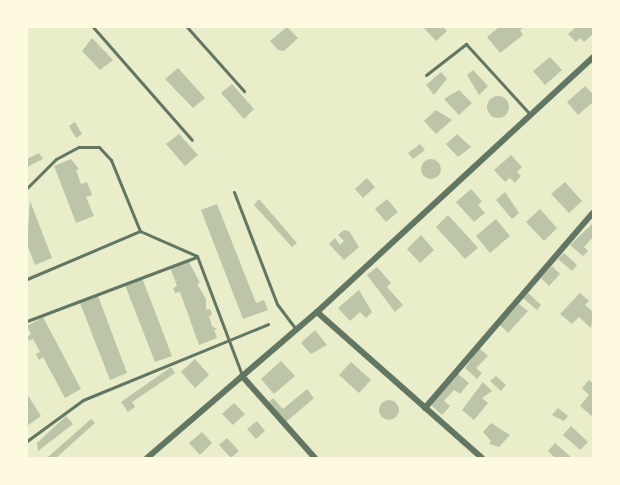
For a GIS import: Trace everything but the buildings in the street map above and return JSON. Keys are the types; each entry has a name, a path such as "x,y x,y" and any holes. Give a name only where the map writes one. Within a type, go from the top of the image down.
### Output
{"street":[{"path":"147,458 317,312 593,57"},
{"path":"425,408 593,213"},
{"path":"317,312 482,458"},
{"path":"242,376 315,458"}],"lane":[{"path":"93,27 192,140"},
{"path":"187,27 244,91"},
{"path":"426,75 466,44 530,114"},
{"path":"27,188 56,159 79,147 99,147 111,159 140,231 197,256 242,376"},
{"path":"234,192 277,304 296,329"},
{"path":"27,279 140,231"},
{"path":"27,321 197,256"},
{"path":"27,441 83,400 268,324"}]}
